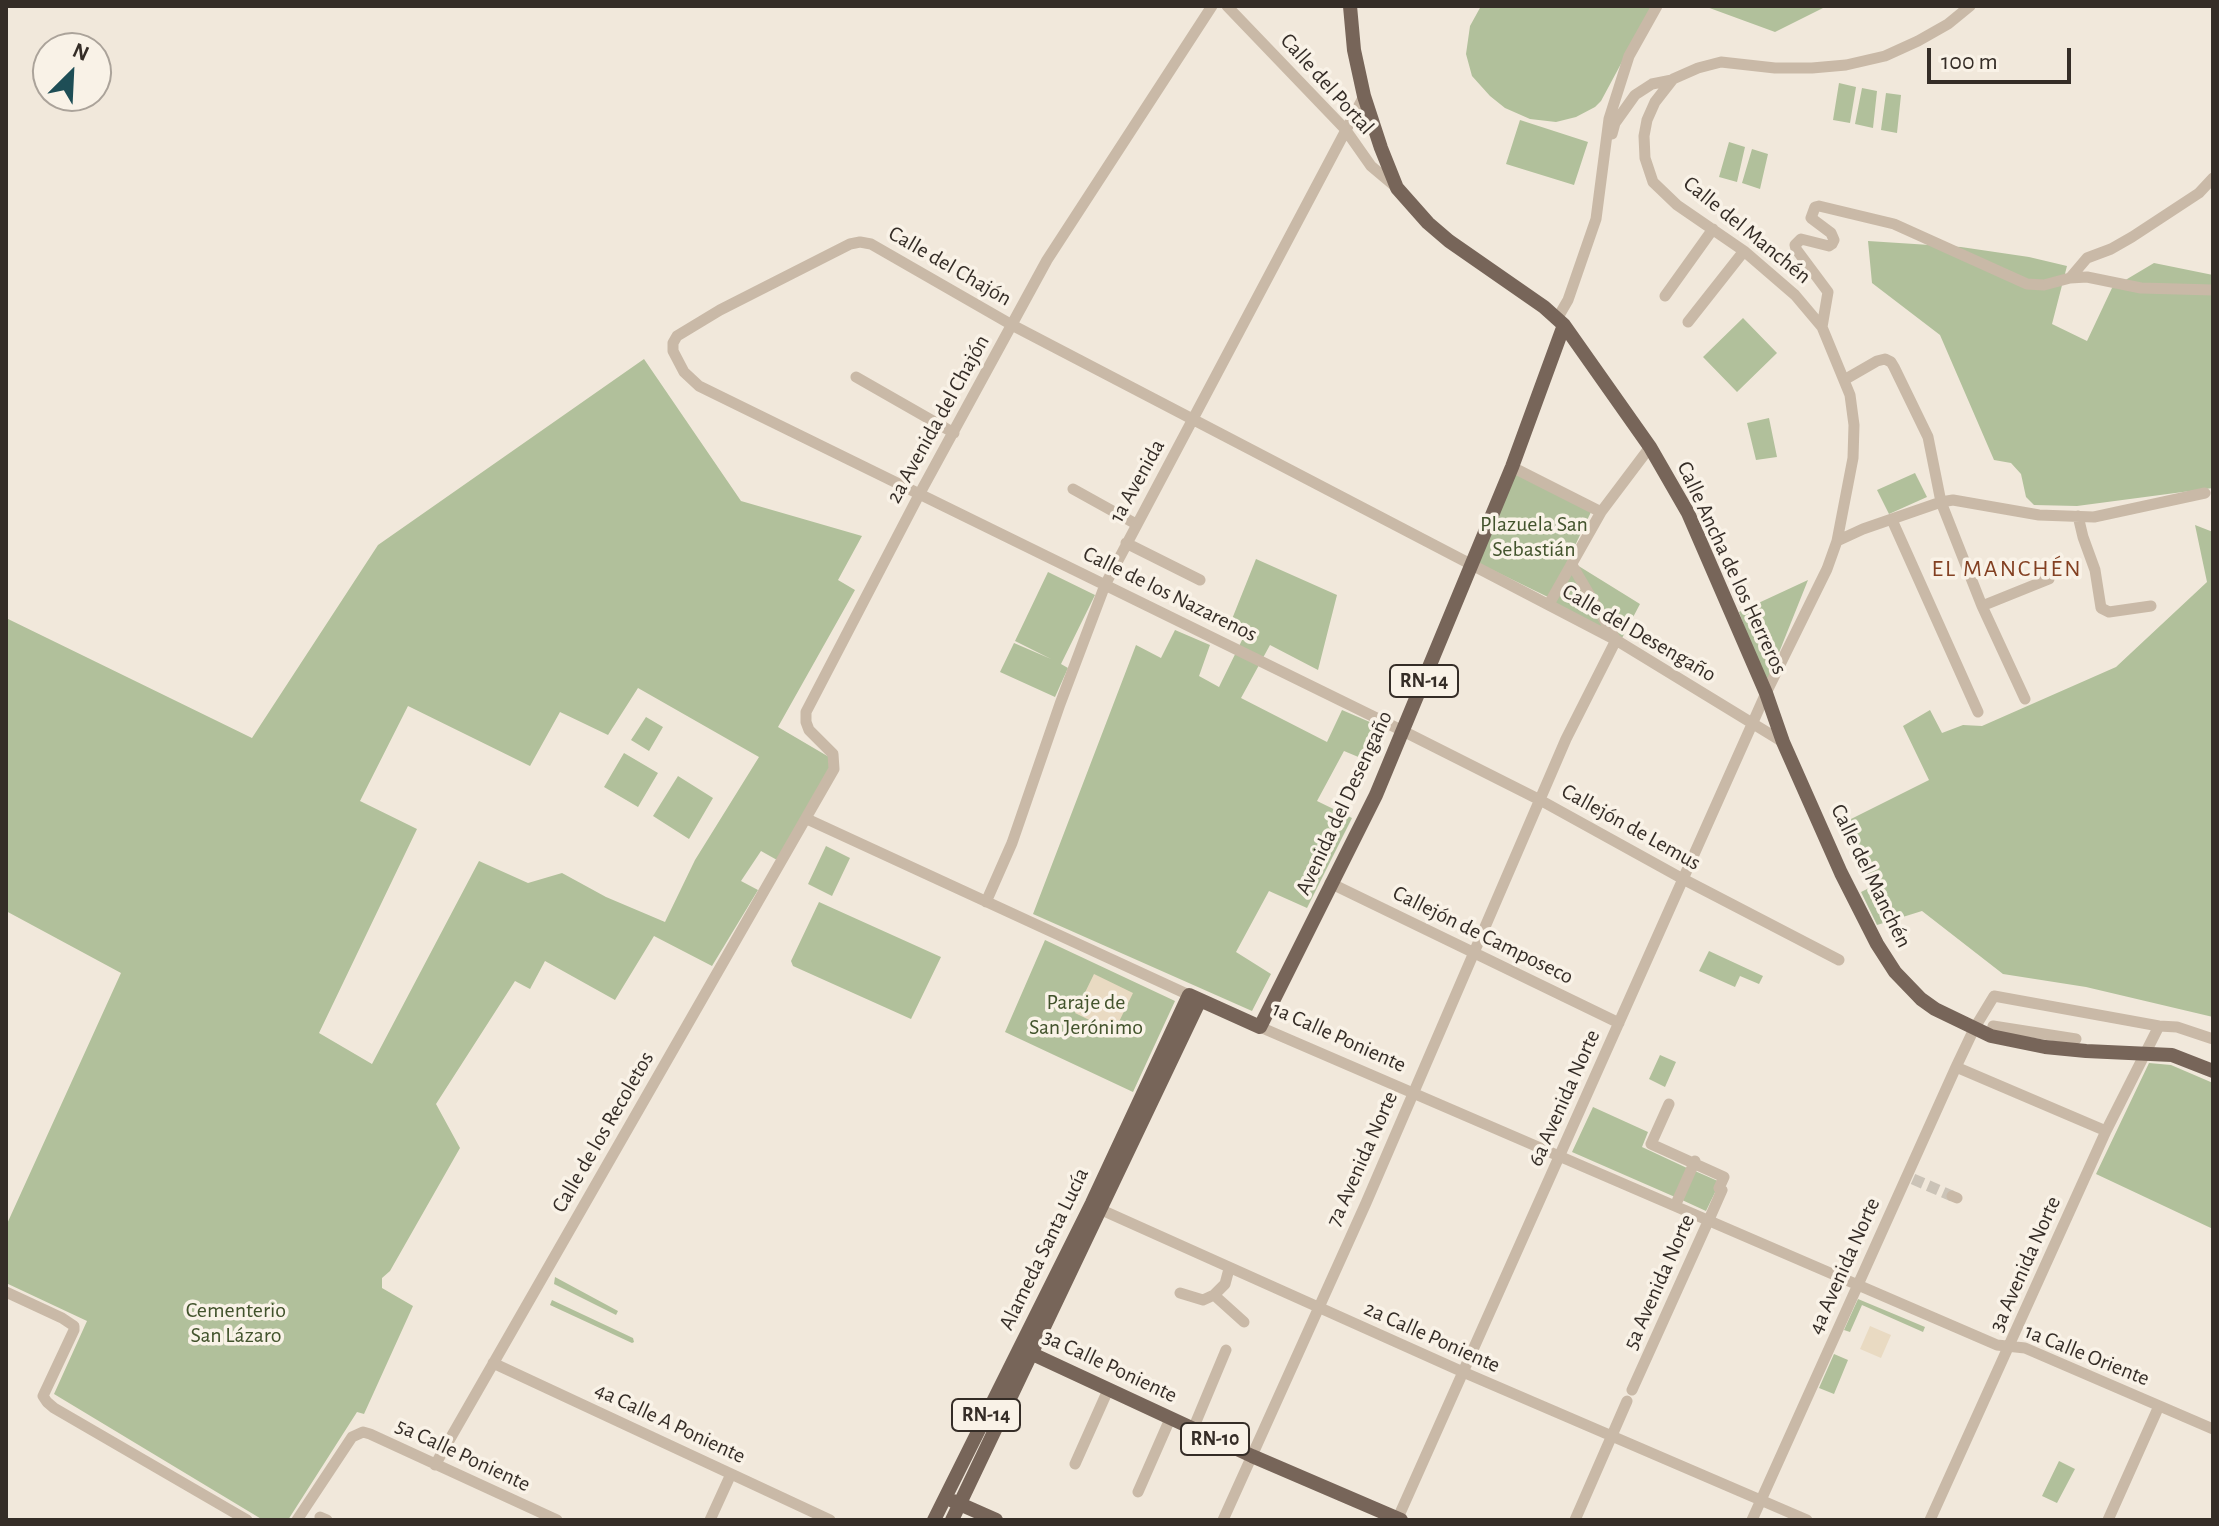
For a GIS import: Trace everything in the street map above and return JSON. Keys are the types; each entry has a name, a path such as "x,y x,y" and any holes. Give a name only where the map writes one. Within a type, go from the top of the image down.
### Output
{"main road":[{"path":"1350,6 1354,50 1364,96 1397,188"},
{"name":"Calle Ancha de los Herreros","path":"1397,188 1449,241 1561,322 1650,447 1688,513 1766,693"},
{"name":"Avenida del Desengaño","path":"1260,1027 1376,795 1512,467 1561,322"},
{"name":"Calle del Manchén","path":"1766,693 1783,742 1841,873 1877,944 1895,972 1921,999 1976,1025 2045,1047 2172,1055 2213,1071"},
{"name":"1a Calle Poniente","path":"1194,998 1260,1027"},
{"name":"Alameda Santa Lucía","path":"952,1520 1026,1351 1194,998"},
{"name":"Alameda Santa Lucía","path":"934,1520 1026,1351"},
{"name":"3a Calle Poniente","path":"1026,1351 1170,1419 1399,1520"},
{"path":"945,1497 996,1520"}],"street":[{"name":"2a Avenida del Chajón","path":"807,819 834,769 835,761 831,750 809,730 806,712 920,493 1047,260 1212,6"},
{"name":"Calle del Portal","path":"1227,6 1345,129 1371,166 1397,188"},
{"path":"1561,322 1596,219 1609,119 1629,56 1657,6"},
{"path":"1605,154 1615,123 1635,95 1652,84 1721,62 1775,68 1812,68 1846,65 1885,56 1948,24 1970,6"},
{"name":"Calle del Manchén","path":"1673,79 1655,102 1647,120 1645,158 1653,182 1677,205 1744,251 1795,295 1822,327 1844,380 1852,410 1854,455 1837,541 1827,569 1766,693"},
{"name":"1a Avenida","path":"986,902 1012,843 1105,585 1364,96"},
{"path":"2070,278 2087,258 2132,237 2199,193 2213,178"},
{"path":"1822,327 1828,292 1795,245 1801,239 1829,246 1832,244 1831,233 1811,218 1815,207 1819,206 1894,224 2027,284 2044,285 2087,277 2141,288 2213,290"},
{"path":"1665,296 1713,229"},
{"name":"Calle del Chajón","path":"920,493 694,383 673,351 675,340 720,310 850,244 860,242 876,246 1012,325 1472,566"},
{"path":"1688,322 1744,251"},
{"path":"1844,380 1877,361 1885,359 1891,362 1928,437 1941,502 1982,606 2025,699"},
{"path":"856,377 954,433"},
{"path":"1549,604 1601,512 1650,447"},
{"path":"1512,467 1601,512"},
{"path":"1073,489 1136,524"},
{"name":"Calle de los Nazarenos","path":"920,493 1403,731"},
{"path":"1837,541 1863,529 1953,500 2039,515 2094,517 2205,493"},
{"path":"2078,516 2095,570 2101,608 2109,612 2151,606"},
{"path":"1892,520 1978,712"},
{"path":"1126,543 1200,580"},
{"path":"1572,565 1616,640"},
{"name":"Calle del Desengaño","path":"1472,566 1616,640 1783,742"},
{"path":"1982,606 2049,579"},
{"name":"7a Avenida Norte","path":"1223,1520 1566,739 1616,640"},
{"name":"6a Avenida Norte","path":"1399,1520 1766,693"},
{"name":"Callejón de Lemus","path":"1403,731 1540,800 1839,960"},
{"name":"1a Calle Poniente","path":"807,819 1194,998"},
{"name":"Calle de los Recoletos","path":"435,1465 807,819"},
{"name":"Callejón de Camposeco","path":"1330,883 1619,1023"},
{"path":"1976,1025 1996,995 2177,1027 2213,1039"},
{"name":"4a Avenida Norte","path":"1752,1520 1857,1285 1910,1178 1976,1025"},
{"name":"3a Avenida Norte","path":"1930,1520 2106,1131 2159,1026"},
{"name":"1a Calle Poniente","path":"1260,1027 1857,1285"},
{"path":"1992,1031 2076,1039"},
{"path":"1956,1067 2106,1131"},
{"path":"1669,1104 1651,1144 1695,1162 1675,1206"},
{"name":"5a Avenida Norte","path":"1575,1520 1722,1190 1719,1188 1724,1177 1695,1162"},
{"name":"2a Calle Poniente","path":"1096,1207 1229,1269 1807,1520"},
{"path":"1180,1293 1203,1300 1214,1295 1225,1284 1229,1269"},
{"name":"1a Calle Oriente","path":"1857,1285 1997,1345 2025,1348 2213,1429"},
{"path":"6,1292 74,1326 43,1396 47,1402 247,1520"},
{"path":"1214,1295 1244,1322"},
{"path":"1193,1429 1226,1350"},
{"name":"4a Calle A Poniente","path":"493,1363 830,1520"},
{"path":"1075,1464 1108,1390"},
{"path":"2108,1520 2159,1406"},
{"path":"1138,1492 1170,1419"},
{"name":"5a Calle Poniente","path":"297,1520 352,1437 363,1432 557,1520"},
{"path":"710,1520 731,1474"}],"green space":[{"path":"1481,6 1652,6 1601,101 1576,117 1556,122 1530,119 1505,108 1472,76 1466,54 1470,26"},
{"path":"1704,6 1827,6 1775,32"},
{"path":"1839,83 1856,87 1850,123 1833,120"},
{"path":"1862,88 1877,91 1873,128 1855,124"},
{"path":"1886,93 1901,95 1897,133 1881,130"},
{"path":"1520,120 1588,142 1574,185 1506,164"},
{"path":"1729,142 1745,147 1737,182 1719,177"},
{"path":"1752,149 1768,154 1760,189 1742,183"},
{"path":"1868,241 1961,247 2067,266 2052,324 2087,341 2112,288 2154,263 2213,275 2213,488 2077,506 2034,505 2026,497 2021,474 2011,463 1994,460 1940,335 1872,283"},
{"path":"1743,318 1777,353 1737,392 1703,357"},
{"name":"Cementerio San Lázaro","path":"644,359 741,501 862,536 838,580 855,590 778,727 829,757 831,767 777,860 761,851 741,881 758,890 712,966 654,936 615,1000 545,961 530,989 515,981 436,1104 460,1148 390,1271 382,1278 382,1288 413,1306 364,1414 357,1412 288,1520 263,1520 54,1394 87,1321 6,1283 6,1226 121,973 6,911 6,618 252,738 378,545","holes":["638,688 759,757 695,860 665,922 606,897 562,873 528,883 479,861 372,1064 319,1033 417,829 360,801 408,706 530,766 560,712 608,735"]},
{"path":"1769,418 1777,457 1756,460 1747,423"},
{"name":"Plazuela San Sebastián","path":"1514,473 1591,512 1550,598 1478,563"},
{"path":"1915,473 1927,497 1889,514 1877,490"},
{"path":"2195,525 2213,532 2213,1017 2086,987 2003,974 1922,911 1877,925 1861,892 1871,887 1849,820 1929,780 1903,726 1930,710 1942,733 1963,725 1982,726 2116,667 2207,582"},
{"path":"1256,559 1337,595 1318,670 1270,645 1241,698 1327,742 1342,710 1386,729 1368,761 1344,751 1317,801 1352,818 1307,908 1269,891 1236,952 1271,974 1252,1011 1033,914 1136,645 1161,658 1175,630 1210,645 1199,676 1219,687 1244,636 1228,629"},
{"path":"1577,565 1640,604 1620,642"},
{"path":"1571,571 1609,633 1554,602"},
{"path":"1048,572 1095,595 1061,664 1068,668 1055,697 1000,672 1014,643 1051,659 1015,641"},
{"path":"1808,580 1766,685 1739,612"},
{"path":"646,717 663,727 649,751 631,740"},
{"path":"624,753 658,773 638,807 604,787"},
{"path":"678,776 713,798 689,839 653,816"},
{"path":"826,846 850,858 832,896 808,884"},
{"path":"819,902 941,957 911,1019 793,966 791,961"},
{"name":"Paraje de San Jerónimo","path":"1045,940 1175,1001 1133,1092 1005,1032"},
{"path":"1709,951 1763,976 1759,984 1740,976 1735,987 1699,971"},
{"path":"1660,1055 1676,1062 1665,1087 1649,1079"},
{"path":"2149,1063 2171,1065 2213,1083 2213,1229 2096,1174"},
{"path":"1593,1107 1648,1132 1642,1147 1687,1168 1675,1197 1572,1152"},
{"path":"1695,1171 1720,1182 1706,1211 1682,1200"},
{"path":"555,1277 618,1311 616,1315 554,1284"},
{"path":"1858,1299 1925,1327 1923,1332 1862,1305 1850,1332 1844,1330"},
{"path":"552,1300 633,1338 634,1342 550,1305"},
{"path":"1834,1354 1848,1360 1834,1394 1819,1388"},
{"path":"2059,1461 2075,1469 2057,1503 2042,1496"}],"shaded area":[{"path":"1094,974 1133,993 1114,1032 1075,1013"},
{"path":"1870,1326 1891,1335 1881,1358 1860,1349"}],"tunnel":[{"path":"1913,1179 1952,1196"}],"district":[{"name":"EL MANCHÉN","path":"2007,569"}]}
